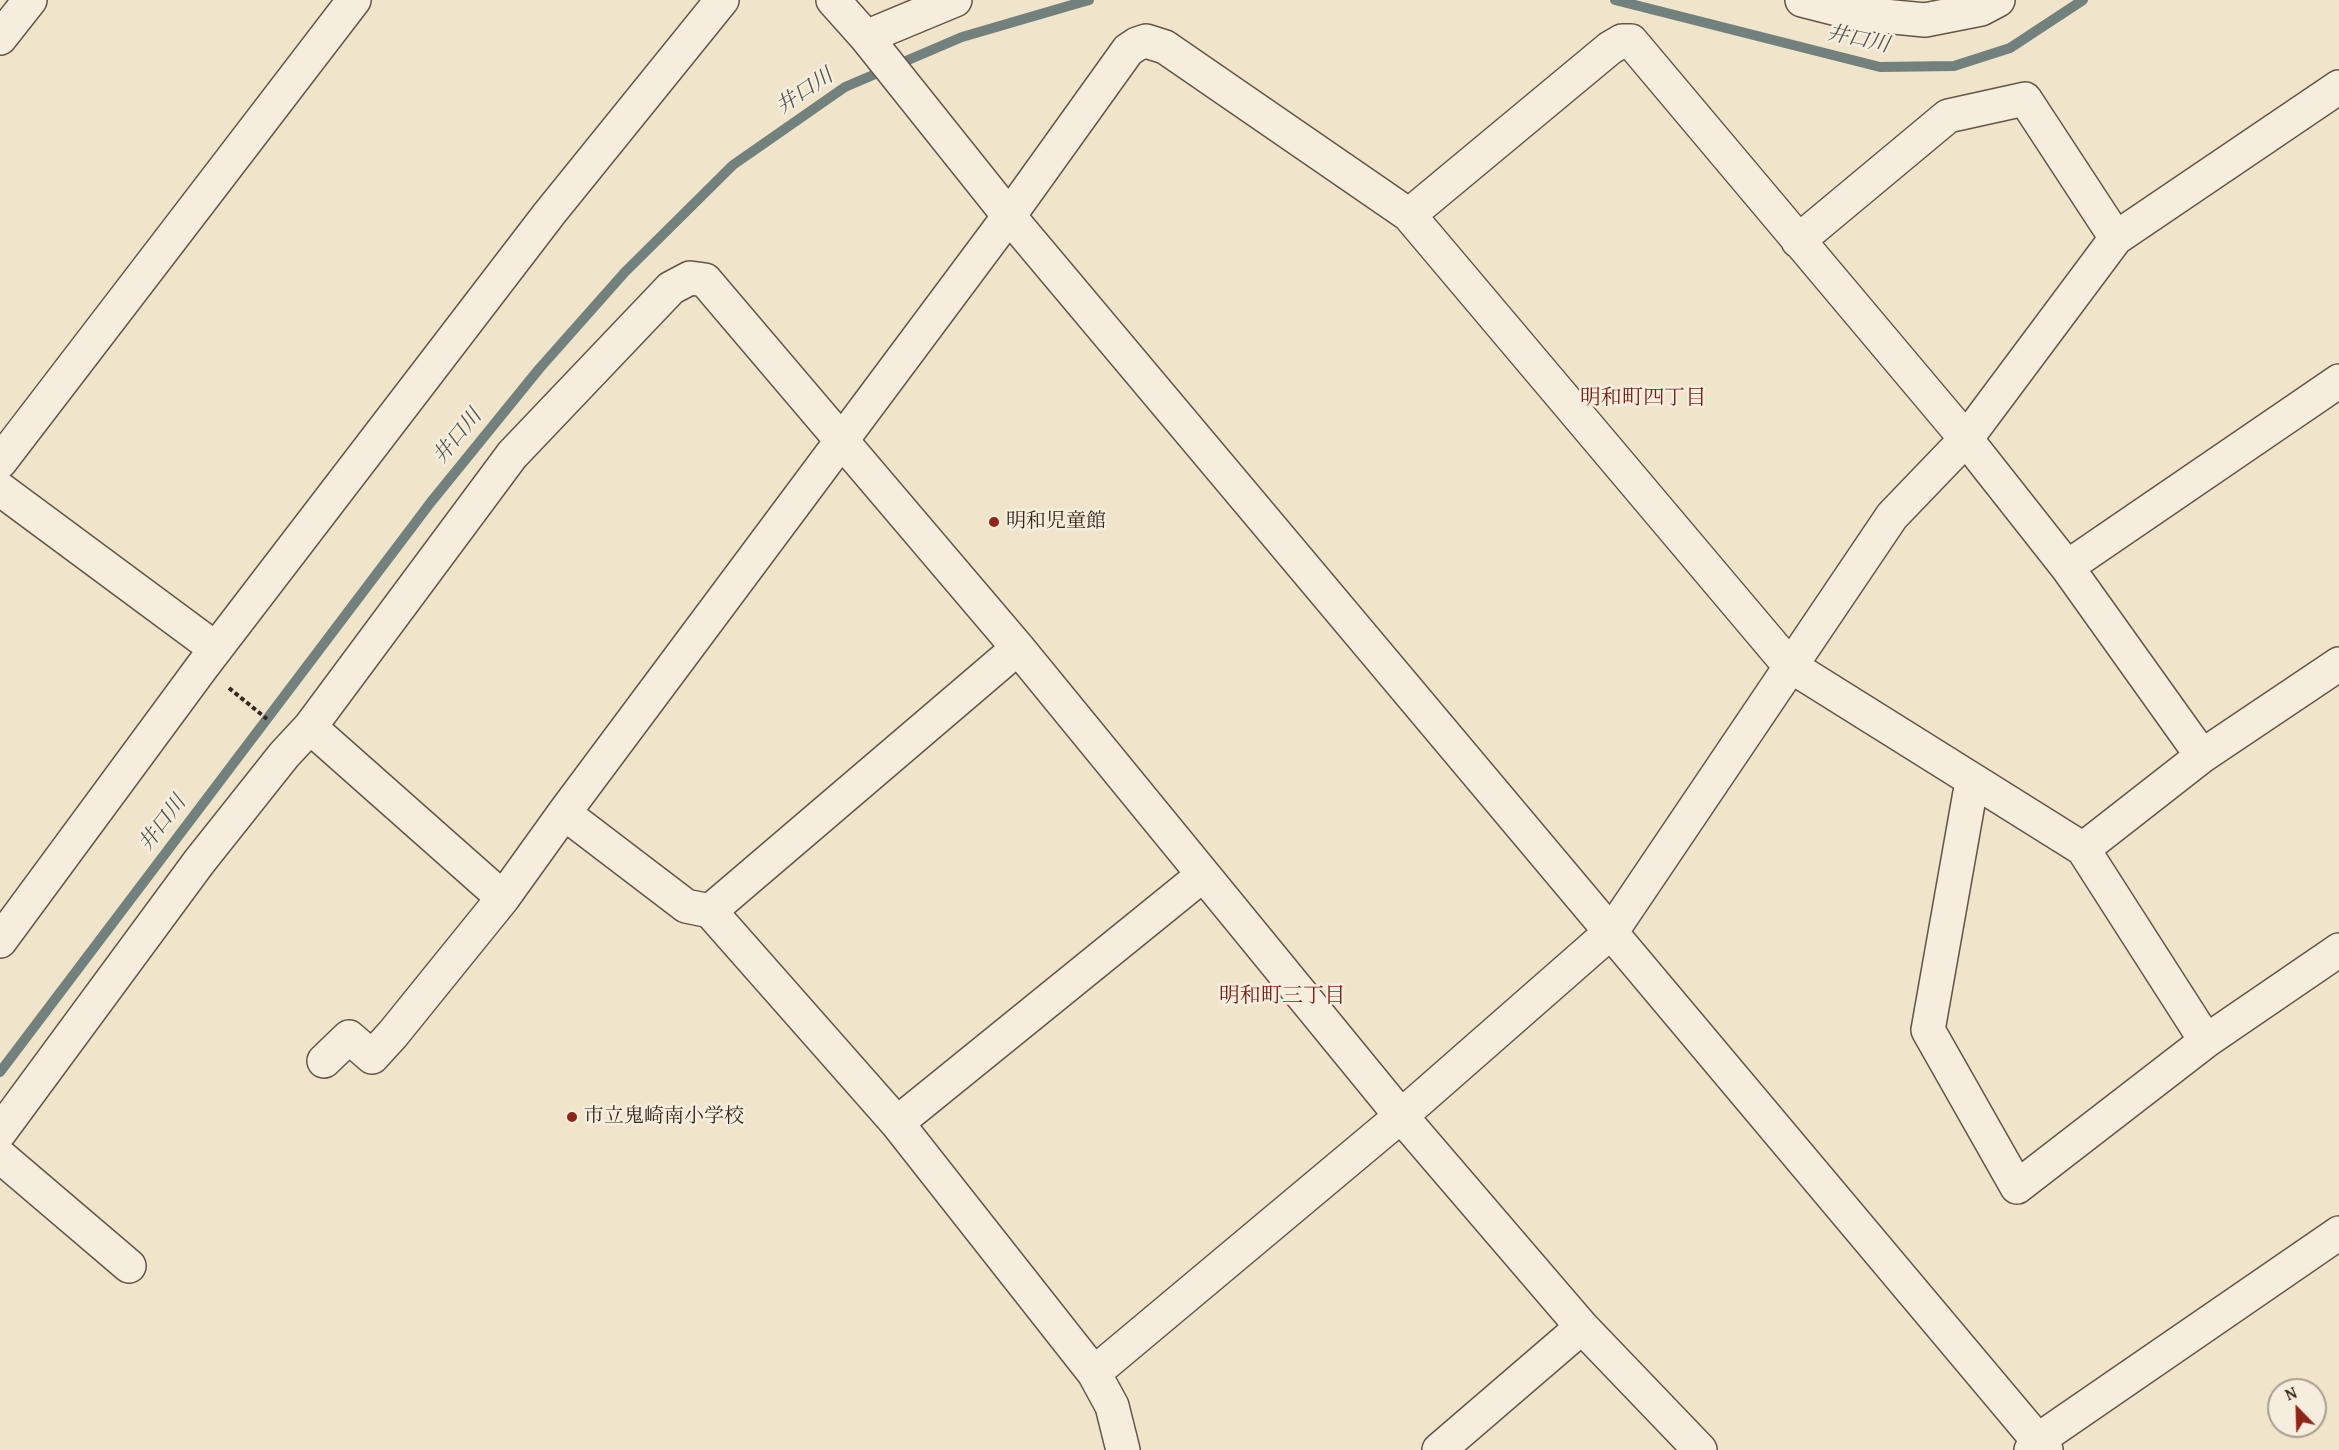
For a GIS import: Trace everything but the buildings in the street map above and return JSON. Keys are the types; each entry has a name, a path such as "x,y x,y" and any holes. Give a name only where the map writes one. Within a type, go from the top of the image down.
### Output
{"street":[{"path":"0,38 30,0"},
{"path":"0,462 354,0"},
{"path":"0,941 216,650 549,214 722,0"},
{"path":"834,0 1010,216 1612,931 2038,1447 2339,1233"},
{"path":"866,37 955,0"},
{"path":"1802,0 1853,14 1925,20 1981,9 1998,0"},
{"path":"324,1061 349,1037 372,1057 503,898 840,441 1010,216 1128,50 1146,41 1157,43 1174,53 1409,215 1789,665 2084,849 2206,1041"},
{"path":"1409,215 1610,48 1626,41 1631,42 1642,52 1966,439 2067,567 2202,756"},
{"path":"1094,1373 1401,1116 1612,931 1789,665 1892,516 1966,439 2116,238 2339,87"},
{"path":"1798,241 1948,116 2025,99 2116,238"},
{"path":"0,1132 199,862 284,755 310,727 512,455 663,296 690,278 705,280 1018,648 1401,1116 1582,1327 1700,1450"},
{"path":"2067,567 2339,381"},
{"path":"0,489 216,650"},
{"path":"710,911 1018,648"},
{"path":"2084,849 2202,756 2339,664"},
{"path":"310,727 503,898"},
{"path":"1972,780 1928,1030 2017,1187 2206,1041 2337,954"},
{"path":"564,813 686,906 710,911 897,1123 1094,1373 1112,1406 1123,1450"},
{"path":"897,1123 1203,875"},
{"path":"0,1156 129,1266"},
{"path":"1439,1450 1582,1327"}],"waterway":[{"name":"井口川","path":"0,1072 431,502 539,369 625,272 733,165 845,87 962,37 1089,0"},
{"name":"井口川","path":"1615,0 1880,67 1954,66 2010,48 2083,0"}],"place":[{"name":"明和児童館","path":"994,522"},
{"name":"市立鬼崎南小学校","path":"572,1117"}],"district":[{"name":"明和町四丁目","path":"1643,399"},
{"name":"明和町三丁目","path":"1282,997"}]}
